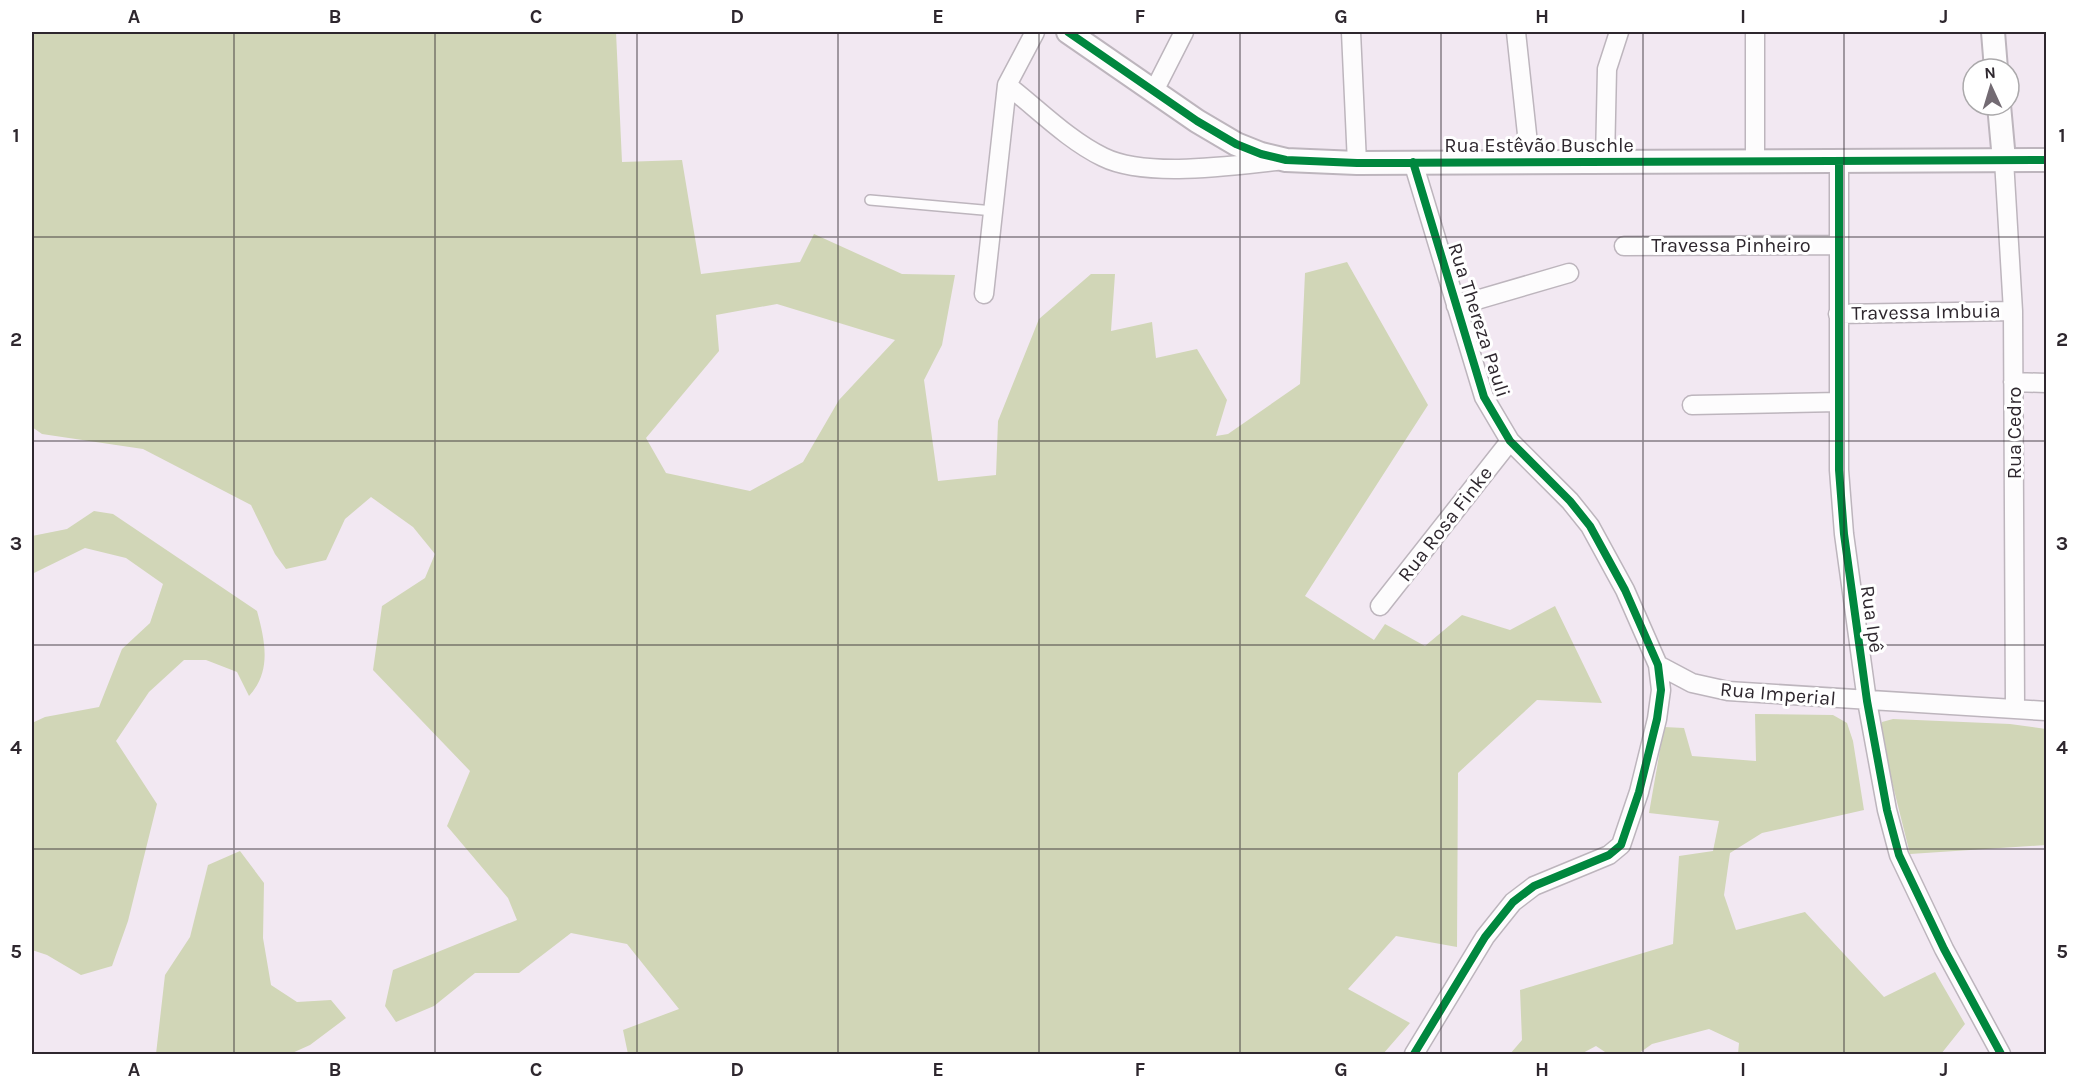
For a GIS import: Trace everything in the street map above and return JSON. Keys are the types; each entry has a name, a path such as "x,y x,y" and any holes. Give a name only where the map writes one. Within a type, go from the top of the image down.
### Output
{"street":[{"path":"984,294 1007,85 1035,32"},
{"name":"Rua Estêvão Buschle","path":"1068,32 1154,92 1236,144 1261,154 1286,159 1357,163 2046,160"},
{"path":"1154,92 1184,32"},
{"path":"1351,32 1357,163"},
{"path":"1516,32 1530,162"},
{"path":"1605,161 1607,69 1619,32"},
{"path":"1755,32 1755,161"},
{"path":"1993,32 1995,57"},
{"path":"1007,85 1086,147 1115,162 1187,168 1286,159"},
{"path":"2000,117 2004,160"},
{"name":"Rua Cedro","path":"2004,160 2013,311 2015,707"},
{"name":"Rua Ipê","path":"1839,161 1838,402 1841,504 1867,701 1887,810 1899,855 1944,949 2001,1054"},
{"name":"Rua Thereza Pauli","path":"1413,162 1478,384 1490,411 1510,441 1570,501 1590,526 1625,591 1658,665 1661,690 1657,719 1632,817 1621,845 1609,855 1534,886 1513,902 1485,937 1414,1054"},
{"name":"Travessa Pinheiro","path":"1624,246 1838,245"},
{"path":"1456,306 1569,273"},
{"name":"Travessa Imbuia","path":"1838,314 2013,311"},
{"path":"2013,382 2046,382"},
{"path":"1692,405 1838,402"},
{"name":"Rua Rosa Finke","path":"1380,606 1510,441"},
{"name":"Rua Imperial","path":"1658,665 1707,688 1755,694 2015,707 2046,711"}],"lane":[{"path":"870,200 994,211"}],"green space":[{"path":"32,32 616,32 622,162 682,160 701,274 800,262 814,234 902,274 955,275 942,345 924,380 938,481 996,475 998,421 1039,319 1091,274 1115,274 1111,331 1152,322 1156,358 1197,349 1227,400 1216,436 1228,434 1300,384 1305,273 1347,262 1428,405 1305,596 1374,640 1385,624 1425,646 1462,615 1510,630 1555,606 1602,703 1537,700 1458,773 1457,947 1396,936 1348,989 1410,1023 1383,1054 628,1054 623,1030 679,1009 627,944 571,933 519,973 475,973 434,1006 396,1022 385,1006 393,970 517,920 508,898 447,826 470,771 373,670 382,606 425,578 435,554 413,527 371,497 345,519 326,560 286,569 275,554 251,505 143,449 42,434 32,427","holes":["777,304 895,340 839,400 803,462 750,491 666,473 646,438 719,351 716,315"]},
{"path":"94,511 113,514 257,611 265,655 261,676 249,696 237,672 206,660 184,660 149,692 116,741 157,804 128,921 112,966 81,975 47,955 32,950 32,723 45,717 99,707 122,649 150,623 163,584 126,558 85,548 32,574 32,536 67,529"},
{"path":"1755,714 1833,715 1847,723 1853,741 1864,810 1762,833 1730,853 1724,895 1736,930 1805,912 1884,997 1935,972 1965,1024 1941,1054 1738,1054 1739,1043 1709,1029 1652,1044 1638,1054 1608,1054 1596,1046 1581,1054 1510,1054 1522,1040 1520,990 1673,944 1679,856 1713,851 1719,821 1649,813 1664,727 1684,728 1692,756 1756,761"},
{"path":"1893,719 2010,724 2046,729 2046,845 1910,854 1880,734 1882,722"},
{"path":"240,851 264,883 263,938 271,985 297,1002 331,1000 346,1018 310,1045 290,1054 156,1054 165,975 190,937 208,865"}],"cycle path":[{"path":"1068,32 1197,121 1236,144 1261,154 1286,160 1357,163 2046,160"},
{"path":"1839,161 1839,470 1844,534 1867,701 1887,810 1899,855 1944,949 2001,1054"},
{"path":"1413,162 1484,397 1510,441 1570,501 1590,526 1625,590 1658,665 1661,690 1657,719 1639,792 1621,845 1609,855 1534,886 1513,902 1485,937 1414,1054"}]}
